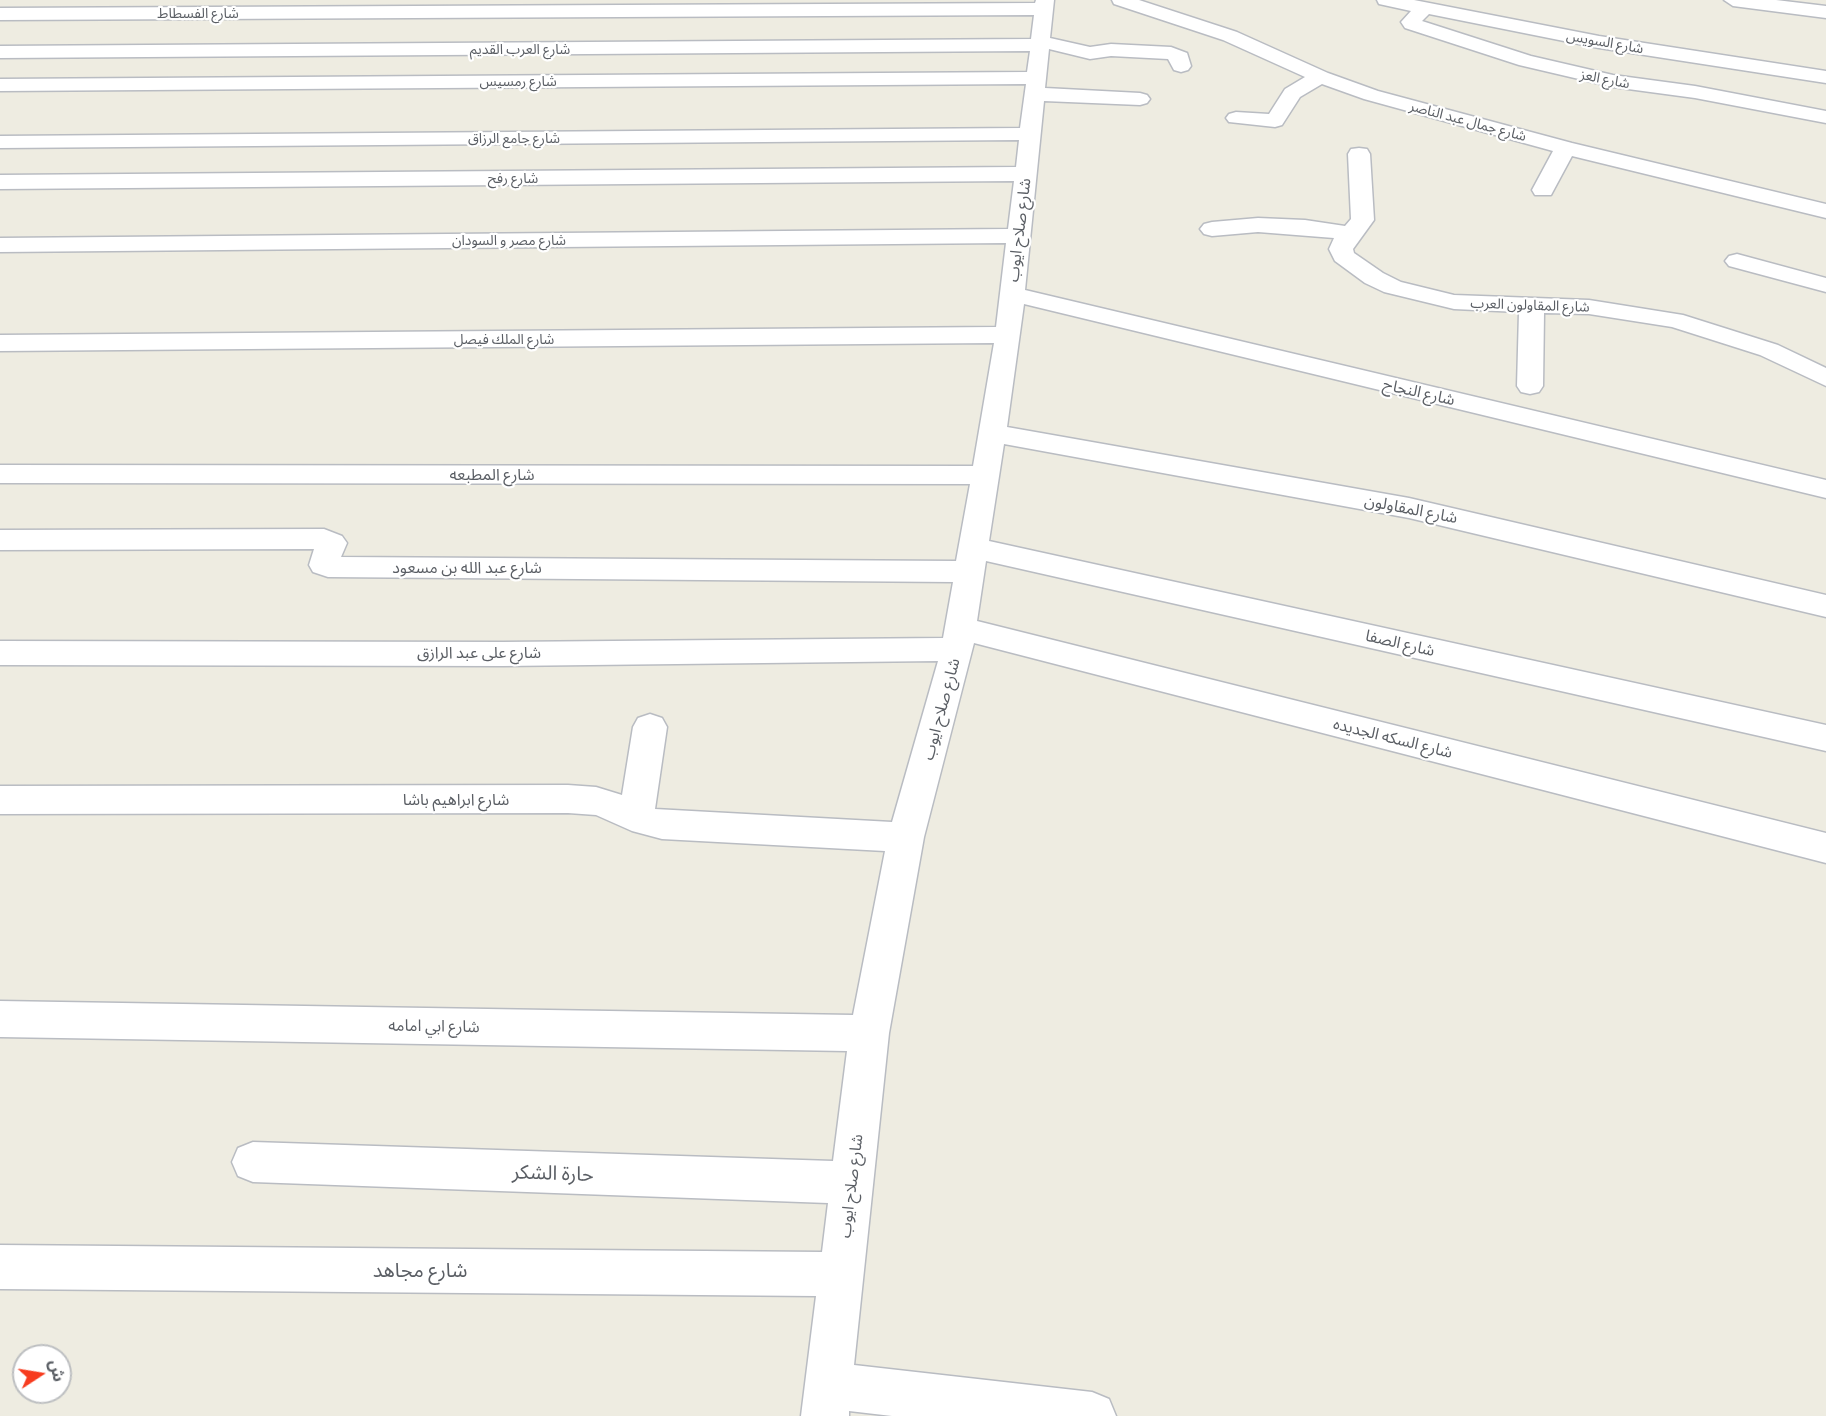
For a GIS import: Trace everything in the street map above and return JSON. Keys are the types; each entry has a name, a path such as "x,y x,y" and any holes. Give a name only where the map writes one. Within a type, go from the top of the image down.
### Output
{"street":[{"name":"شارع جمال عبد الناصر","path":"1121,0 1230,36 1321,77 1371,94 1566,148 1826,211"},
{"name":"شارع السويس","path":"1386,0 1599,42 1826,77"},
{"path":"1733,0 1826,12"},
{"name":"شارع العز","path":"1425,8 1410,22 1412,24 1526,61 1613,81 1695,92 1826,117"},
{"name":"شارع الفسطاط","path":"0,14 1043,24"},
{"path":"1043,24 1090,53 1111,50 1171,53 1180,57 1181,66"},
{"name":"شارع العرب القديم","path":"0,52 1043,24"},
{"name":"شارع صلاح ايوب","path":"826,1400 869,1033 906,837 959,639 1008,335 1043,24"},
{"path":"1236,118 1275,121 1292,93 1321,77"},
{"name":"شارع رمسيس","path":"0,85 1035,86 1140,99"},
{"name":"شارع جامع الرزاق","path":"0,142 1029,134"},
{"path":"1543,190 1566,148"},
{"name":"شارع المقاولون العرب","path":"1359,154 1363,220 1343,242 1343,256 1374,278 1393,287 1454,302 1589,307 1674,320 1769,350 1826,378"},
{"name":"شارع رفح","path":"0,182 1026,174"},
{"path":"1212,229 1258,225 1305,227 1352,234"},
{"name":"شارع مصر و السودان","path":"0,244 1019,236"},
{"path":"1737,261 1826,285"},
{"name":"شارع النجاح","path":"1011,294 1826,489"},
{"path":"1530,386 1532,304"},
{"name":"شارع الملك فيصل","path":"0,343 1008,335"},
{"name":"شارع المقاولون","path":"992,433 1409,508 1826,606"},
{"name":"شارع المطبعه","path":"0,474 985,476"},
{"name":"شارع عبد الله بن مسعود","path":"0,540 324,539 332,543 324,561 324,565 328,567 971,560"},
{"name":"شارع الصفا","path":"971,560 1826,738"},
{"name":"شارع على عبد الرازق","path":"0,653 502,654 959,639"},
{"name":"شارع السكه الجديده","path":"959,639 1826,848"},
{"path":"636,817 650,727"},
{"name":"شارع ابراهيم باشا","path":"0,800 568,799 596,801 662,825 906,837"},
{"name":"شارع ابي امامه","path":"0,1019 869,1033"},
{"name":"حارة الشكر","path":"253,1162 852,1183"},
{"name":"شارع مجاهد","path":"0,1267 841,1274"},
{"path":"826,1400 1092,1416"}]}
